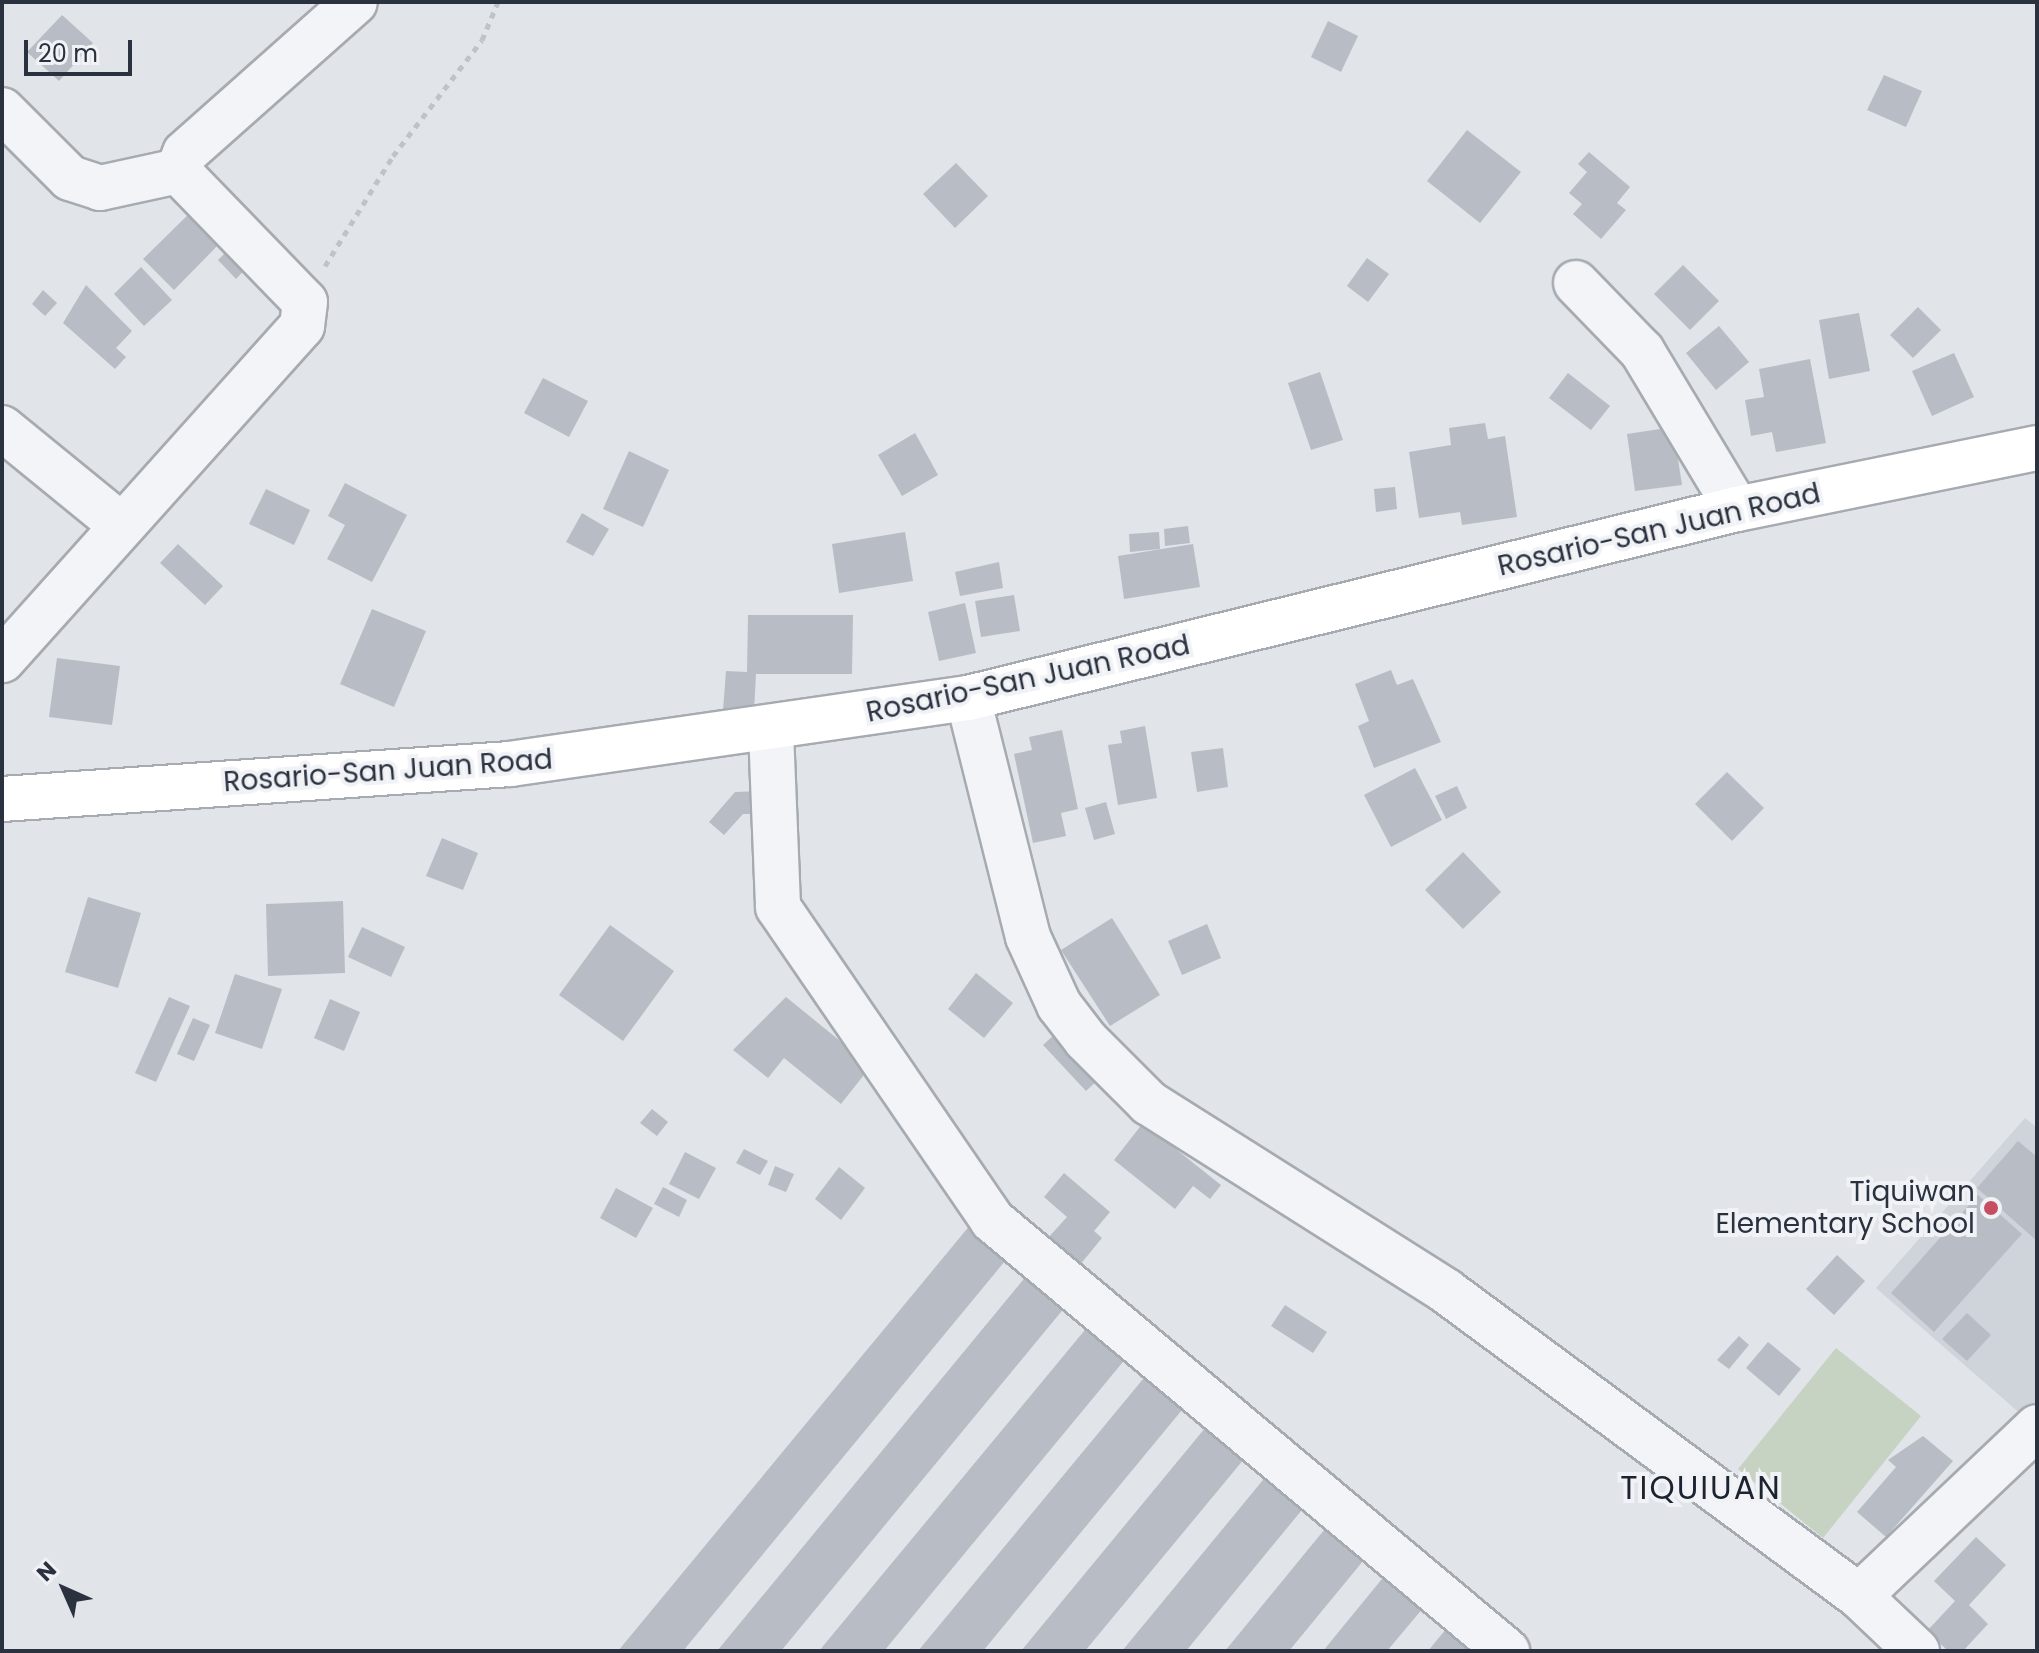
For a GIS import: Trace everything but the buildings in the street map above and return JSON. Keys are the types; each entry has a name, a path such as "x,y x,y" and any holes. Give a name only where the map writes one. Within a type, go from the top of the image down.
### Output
{"main road":[{"name":"Rosario-San Juan Road","path":"2,799 510,764 771,731 968,698 1737,509 2037,448"}],"street":[{"path":"178,171 185,153 355,2"},
{"path":"2,110 70,178 100,188 178,171"},
{"path":"2,660 302,326 305,302 178,171"},
{"path":"1576,283 1642,351 1737,509"},
{"path":"2,428 122,526"},
{"path":"968,698 1028,937 1059,1005 1086,1040 1149,1103 1446,1291 1859,1596 1917,1651"},
{"path":"771,731 778,907 992,1220 1507,1651"},
{"path":"1859,1596 2037,1427"}],"path":[{"path":"305,302 393,156 482,40 498,2"}],"shaded area":[{"name":"Tiquiwan Elementary School","path":"2025,1118 2037,1128 2037,1428 1876,1288"}],"green space":[{"path":"1836,1348 1921,1416 1823,1538 1738,1469"}],"place":[{"name":"Tiquiwan Elementary School","path":"1991,1208"}],"district":[{"name":"TIQUIUAN","path":"1701,1488"}]}
